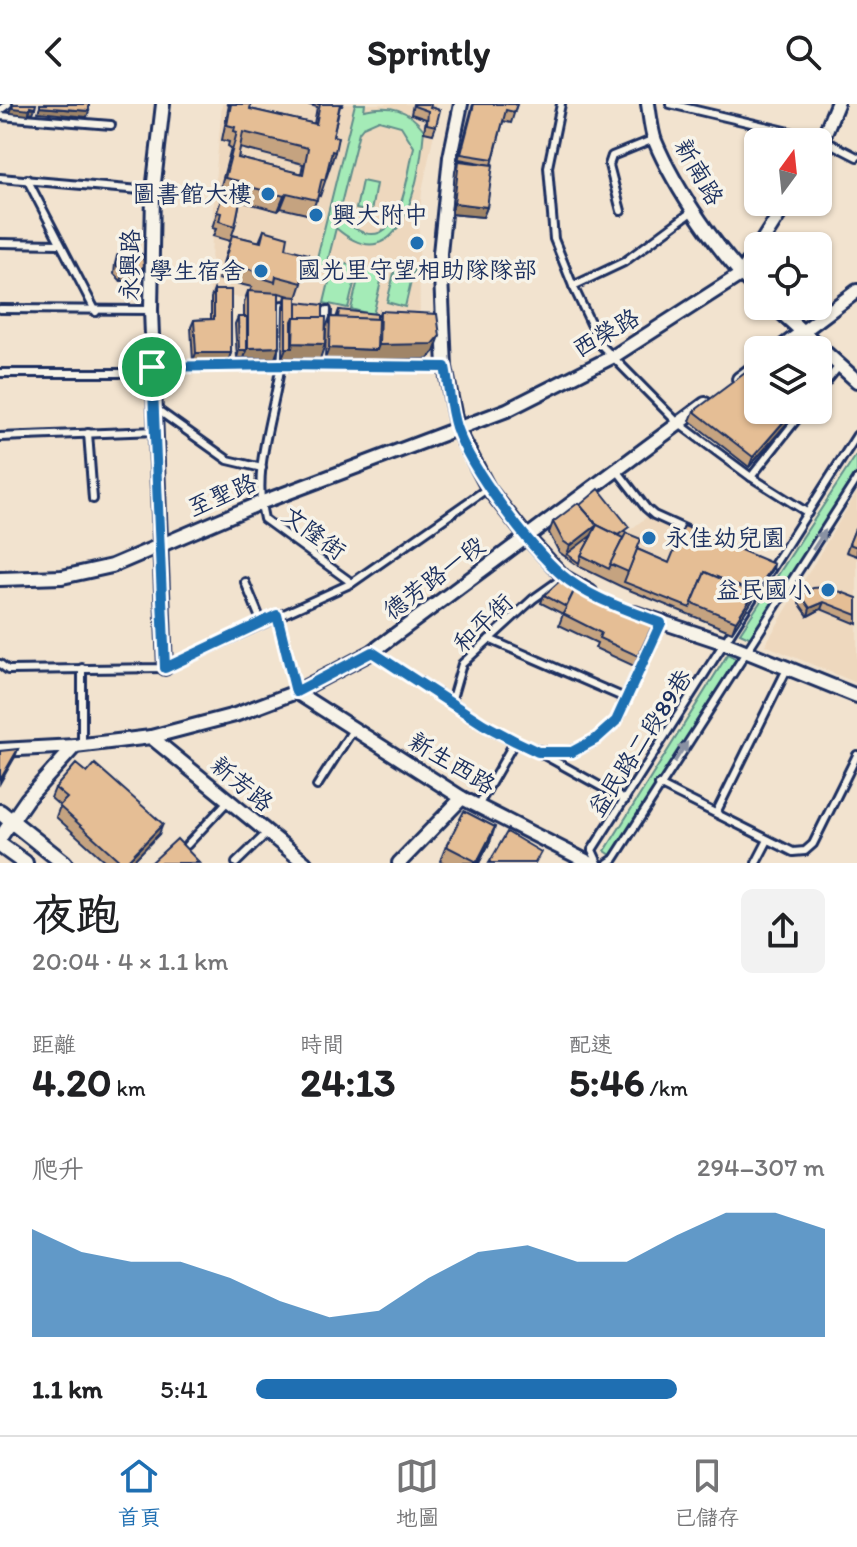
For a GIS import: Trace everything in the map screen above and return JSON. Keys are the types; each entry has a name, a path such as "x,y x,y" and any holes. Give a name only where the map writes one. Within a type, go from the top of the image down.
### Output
{"street":[{"name":"永興路","path":"163,104 153,191 151,310 165,668"},
{"path":"461,104 450,157 440,253 445,367 457,428 488,488 526,536 564,577 605,601"},
{"name":"新南路","path":"648,104 654,139 694,210 744,279"},
{"path":"828,128 837,104"},
{"name":"西榮路","path":"457,428 507,410 614,356 740,275 744,269"},
{"path":"797,336 857,291"},
{"path":"789,320 857,381"},
{"path":"723,390 744,380"},
{"name":"德芳路一段","path":"0,750 79,746 151,737 235,715 296,692 372,652 712,398"},
{"name":"至聖路","path":"0,579 74,574 112,566 260,503 457,428"},
{"path":"627,610 725,643 857,696"},
{"name":"新生西路","path":"296,692 462,798 590,863"},
{"name":"新芳路","path":"151,737 303,862"},
{"path":"0,838 6,816 79,746"},
{"path":"399,863 462,798"},
{"path":"6,816 64,863"},
{"path":"0,845 20,861"}],"lane":[{"path":"0,110 8,104"},
{"path":"561,104 548,167 554,239 601,345 678,423 751,477 808,513"},
{"path":"670,104 758,128"},
{"path":"0,116 111,125"},
{"path":"621,211 609,165 612,156 654,139"},
{"path":"832,149 857,157"},
{"path":"0,178 153,191"},
{"path":"27,179 96,312"},
{"path":"573,286 624,262 694,210"},
{"path":"0,243 59,244"},
{"name":"文隆街","path":"282,305 281,365 262,468 260,503 264,519 352,583"},
{"path":"0,309 151,310"},
{"path":"326,339 327,310"},
{"path":"325,367 326,353"},
{"path":"832,375 839,366"},
{"path":"152,367 445,367"},
{"path":"0,373 120,373"},
{"path":"153,407 228,460 262,468"},
{"path":"751,477 788,424"},
{"path":"0,437 156,431"},
{"path":"88,433 93,499"},
{"name":"益民路二段89巷","path":"598,863 592,850 857,435"},
{"path":"616,469 654,515 693,533"},
{"name":"益民路二段89巷","path":"608,863 614,859 857,479"},
{"path":"0,664 8,670 165,668 352,583 488,488"},
{"path":"759,564 772,570"},
{"name":"和平街","path":"451,702 462,664 533,599 564,577"},
{"path":"245,582 262,623"},
{"path":"277,615 296,692"},
{"path":"538,752 572,752 596,739 616,721 661,623"},
{"path":"489,639 625,698"},
{"path":"372,652 515,741 625,800"},
{"path":"716,813 788,667"},
{"path":"79,746 82,668"},
{"path":"317,786 354,728"},
{"path":"478,806 515,741"},
{"path":"659,785 793,852 805,851 813,844 857,755"},
{"path":"849,772 857,776"},
{"path":"187,845 228,801"},
{"path":"236,863 267,833"},
{"path":"756,863 768,840"}],"shaded area":[{"name":"興大附中","path":"222,104 437,104 436,108 439,109 422,191 419,222 420,328 259,299 210,295 213,204"},
{"name":"益民國小","path":"857,492 857,683 765,645"},
{"name":"永佳幼兒園","path":"648,516 682,531 667,568 612,544"}],"green space":[{"path":"355,104 365,104 364,110 391,108 412,117 424,130 418,172 404,218 392,234 377,243 359,242 336,228 325,272 314,270","holes":["379,120 401,126 414,147 399,208 383,231 371,234 356,229 344,219 341,204 359,132"]},
{"path":"362,181 376,184 371,212 356,209"},
{"path":"334,261 358,267 348,308 324,303"},
{"path":"396,265 414,269 405,307 387,302"},
{"path":"361,267 383,273 373,315 351,309"},
{"path":"857,454 857,474 751,638 740,633"},
{"path":"728,654 736,659 614,857 605,851"}],"building":[{"path":"13,104 36,104 30,110 12,108"},
{"path":"40,104 89,104 89,111 40,107"},
{"path":"231,104 251,104 250,109 316,124 320,104 340,104 333,136 338,137 335,152 332,151 317,200 287,193 284,196 225,178 237,132 234,131 235,127 227,125","holes":["243,132 308,148 303,174 238,158"]},
{"path":"414,104 431,104 430,107 440,110 436,126 427,124 428,111"},
{"path":"474,104 517,104 514,112 506,110 493,159 461,154"},
{"path":"459,161 493,165 487,207 454,203"},
{"path":"222,197 240,201 235,226 219,221 221,213 217,212"},
{"path":"264,230 288,237 286,248 308,254 302,283 276,276 275,282 256,276 257,271 224,263 232,235 261,242"},
{"path":"125,249 137,249 143,256 144,266 137,273 124,273 117,266 117,256"},
{"path":"214,290 231,290 231,353 196,353 194,320 214,319"},
{"path":"248,291 279,293 279,347 248,348"},
{"path":"286,296 297,297 297,317 292,321 292,348 286,348"},
{"path":"297,302 323,305 323,317 297,317"},
{"path":"339,310 377,314 377,319 338,318"},
{"path":"380,311 437,314 440,336 433,344 379,345"},
{"path":"238,317 247,317 247,350 239,350"},
{"path":"294,317 326,317 325,344 293,343"},
{"path":"330,317 378,319 377,350 329,348"},
{"path":"744,374 744,424 782,424 753,457 694,411"},
{"path":"599,489 629,527 618,535 597,525 580,505"},
{"path":"578,503 597,525 570,546 563,541 553,522"},
{"path":"597,525 623,538 609,569 581,555"},
{"path":"684,526 774,564 752,598 754,593 705,572 690,608 624,582 637,549 669,563"},
{"path":"857,529 857,547 849,544"},
{"path":"626,533 641,539 628,572 610,564"},
{"path":"592,535 579,563 567,554"},
{"path":"705,572 754,593 736,621 692,603"},
{"path":"562,579 577,585 566,607 544,595"},
{"path":"578,583 649,616 653,624 638,656 599,638 601,633 563,614"},
{"path":"828,587 857,598 857,615 824,602 810,608 801,595 813,588"},
{"path":"18,749 0,780 0,751"},
{"path":"76,764 87,773 95,764 163,824 125,863 59,806 67,798 55,788"},
{"path":"464,811 495,827 477,862 446,846"},
{"path":"507,832 541,852 535,863 489,863"},
{"path":"177,839 200,863 151,863"}],"place":[{"name":"圖書館大樓","path":"268,194"},
{"name":"興大附中","path":"316,215"},
{"name":"國光里守望相助隊隊部","path":"417,243"},
{"name":"學生宿舍","path":"261,271"},
{"name":"永佳幼兒園","path":"649,538"},
{"name":"益民國小","path":"828,590"}],"route":[{"path":"152,367 445,367 457,428 488,488 536,548 564,577 605,601 661,623 616,721 596,739 572,752 538,752 483,724 372,652 296,692 277,615 165,668 152,367"}]}
